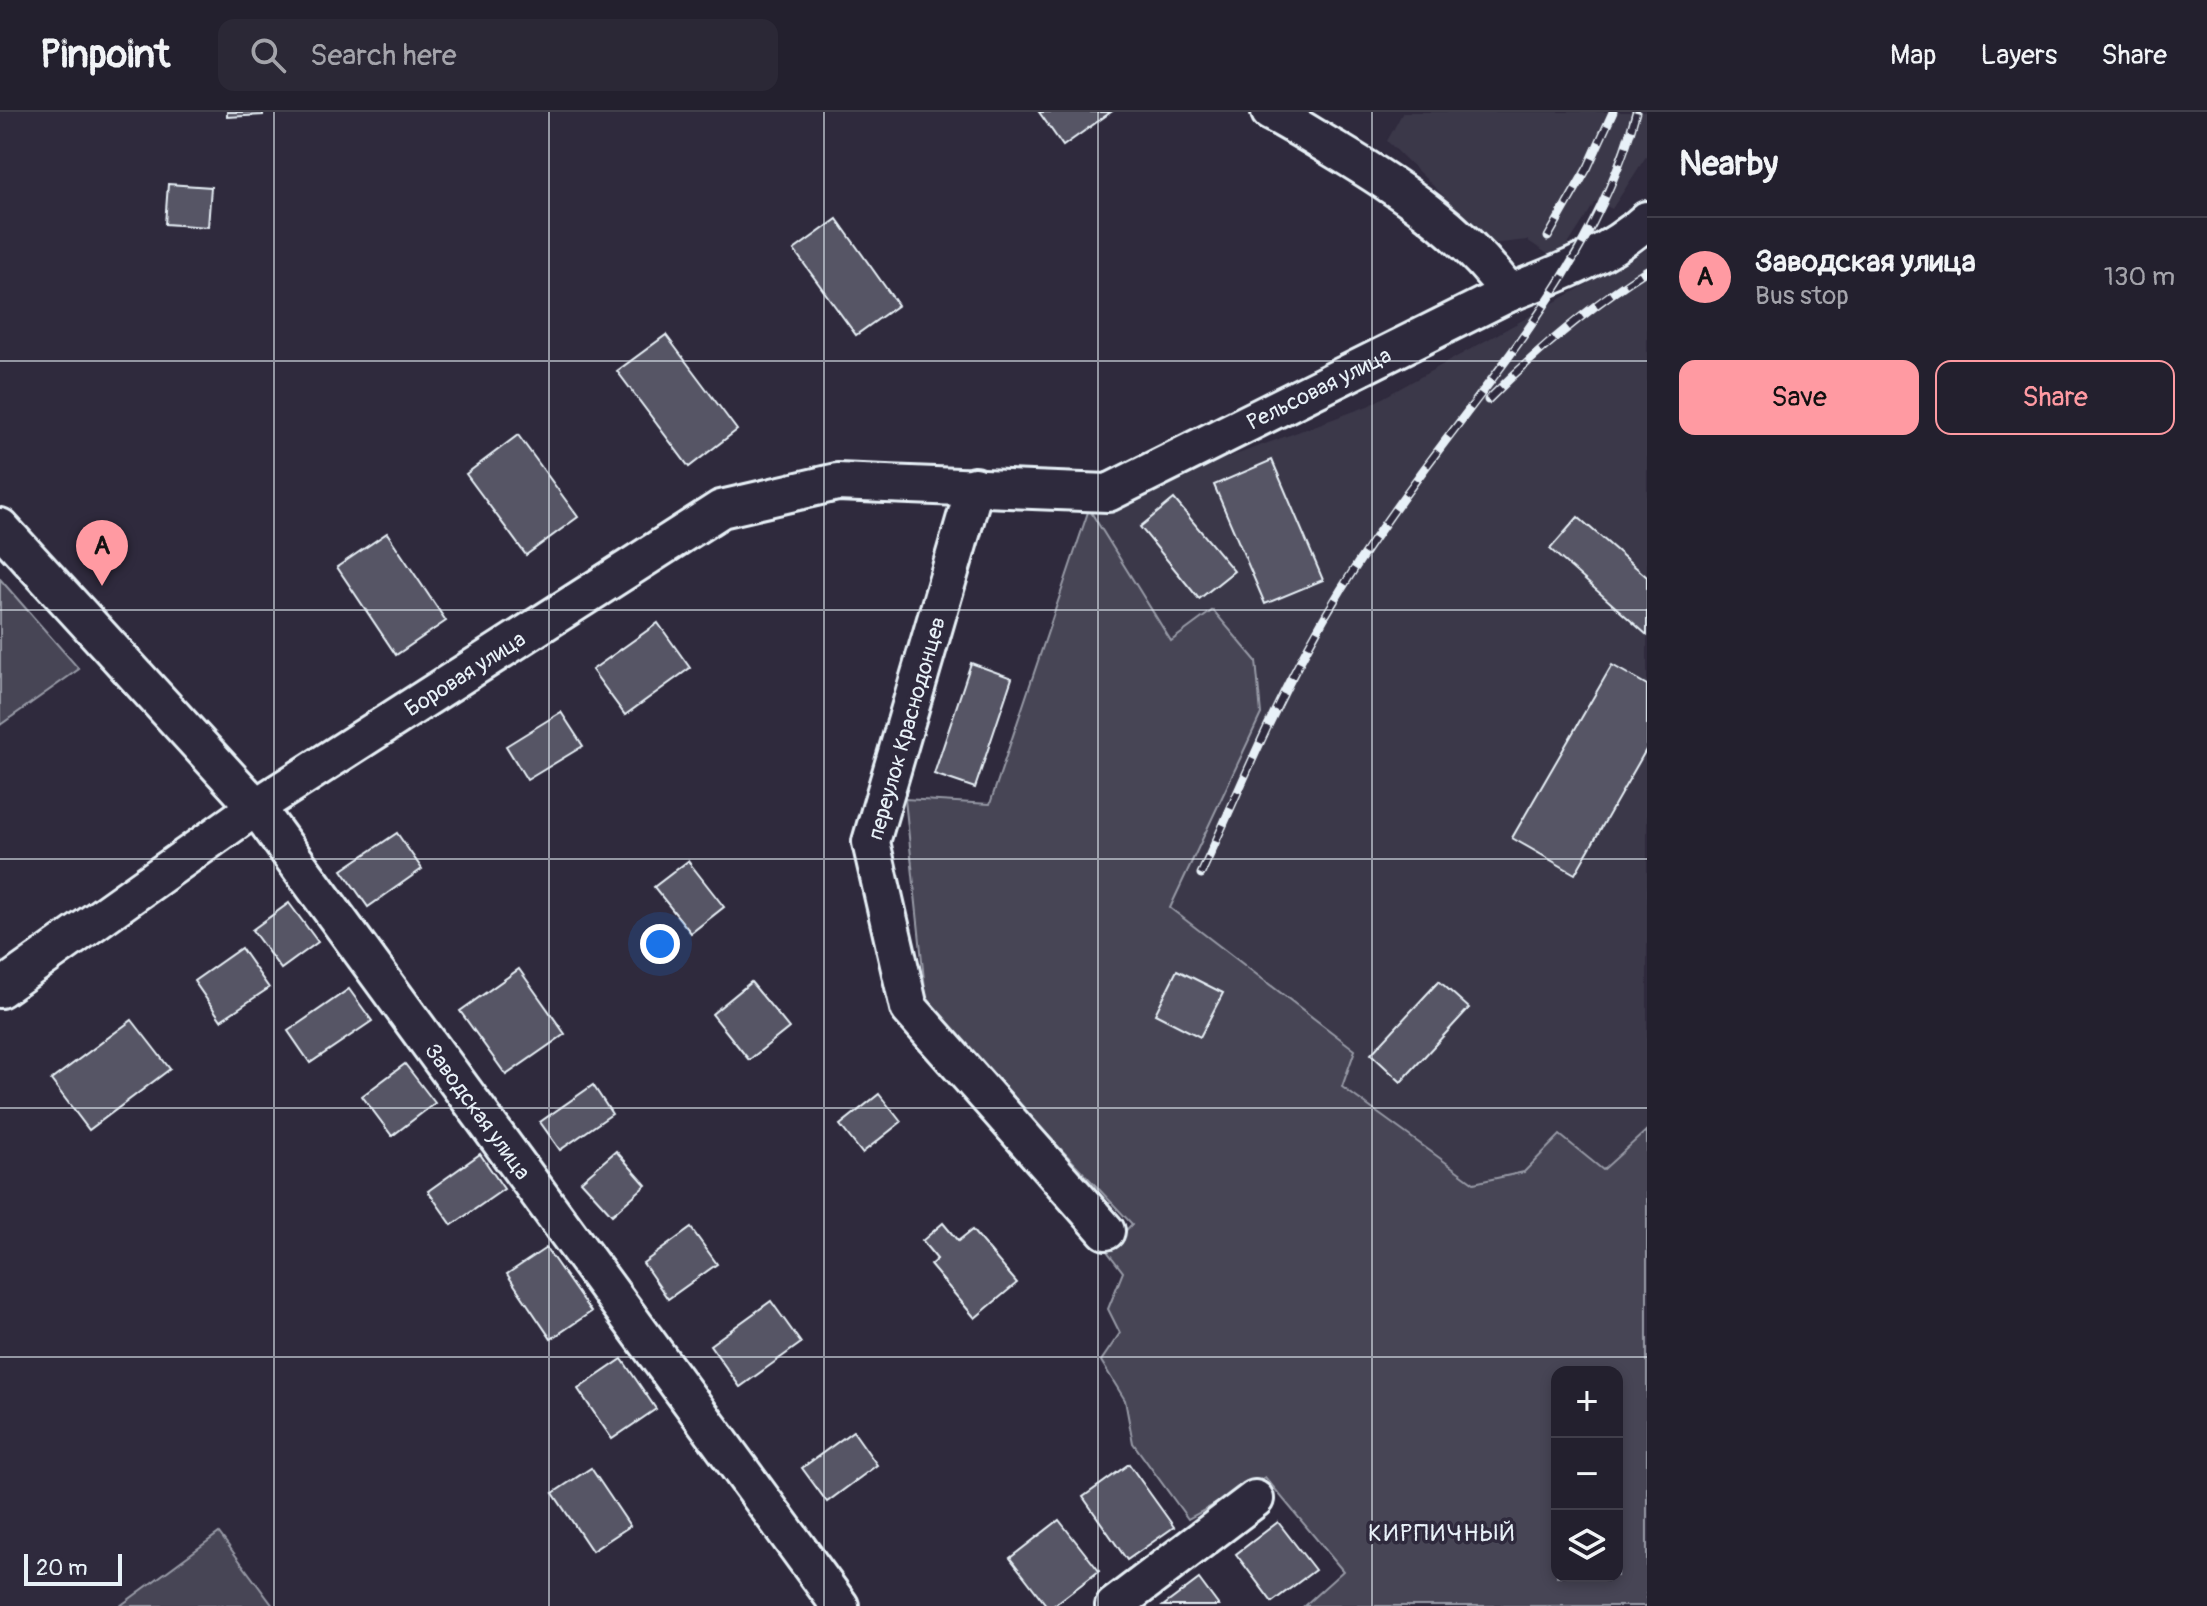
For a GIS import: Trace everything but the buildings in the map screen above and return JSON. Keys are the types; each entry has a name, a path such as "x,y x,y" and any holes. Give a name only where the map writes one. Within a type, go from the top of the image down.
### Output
{"street":[{"path":"1270,112 1412,198 1473,250 1509,293"},
{"name":"Рельсовая улица","path":"975,486 1108,493 1509,293 1607,250 1647,220"},
{"name":"Боровая улица","path":"0,989 256,807 721,509 837,482 975,486"},
{"name":"переулок Краснодонцев","path":"975,486 871,842 909,1008 1106,1231"},
{"name":"Заводская улица","path":"0,527 256,807 840,1606"},
{"path":"1114,1606 1255,1499"}],"shaded area":[{"path":"1403,112 1647,112 1647,155 1612,209 1596,201 1564,251 1549,255 1527,240 1493,244 1387,141"},
{"path":"1647,249 1647,1130 1603,1170 1559,1135 1524,1172 1474,1183 1341,1087 1354,1050 1169,908 1261,714 1171,641 1089,509 1368,406"},
{"path":"1089,509 1171,641 1213,610 1256,661 1261,714 1170,908 1355,1050 1342,1087 1474,1183 1524,1172 1560,1135 1603,1170 1647,1130 1647,1606 1304,1606 1343,1571 1265,1477 1188,1519 1133,1443 1125,1400 1101,1361 1120,1333 1108,1309 1123,1272 1107,1251 1132,1224 927,1008 905,799 990,804"},
{"path":"0,579 79,669 0,725"},
{"path":"219,1533 273,1606 120,1606"}],"railway":[{"path":"1548,237 1588,167 1613,112"},
{"path":"1201,874 1266,730 1317,630 1379,532 1560,281 1591,227 1616,171 1636,112"},
{"path":"1488,400 1564,330 1647,270"}],"place":[{"name":"Заводская улица","path":"102,586"}],"district":[{"name":"КИРПИЧНЫЙ","path":"1442,1533"}]}
